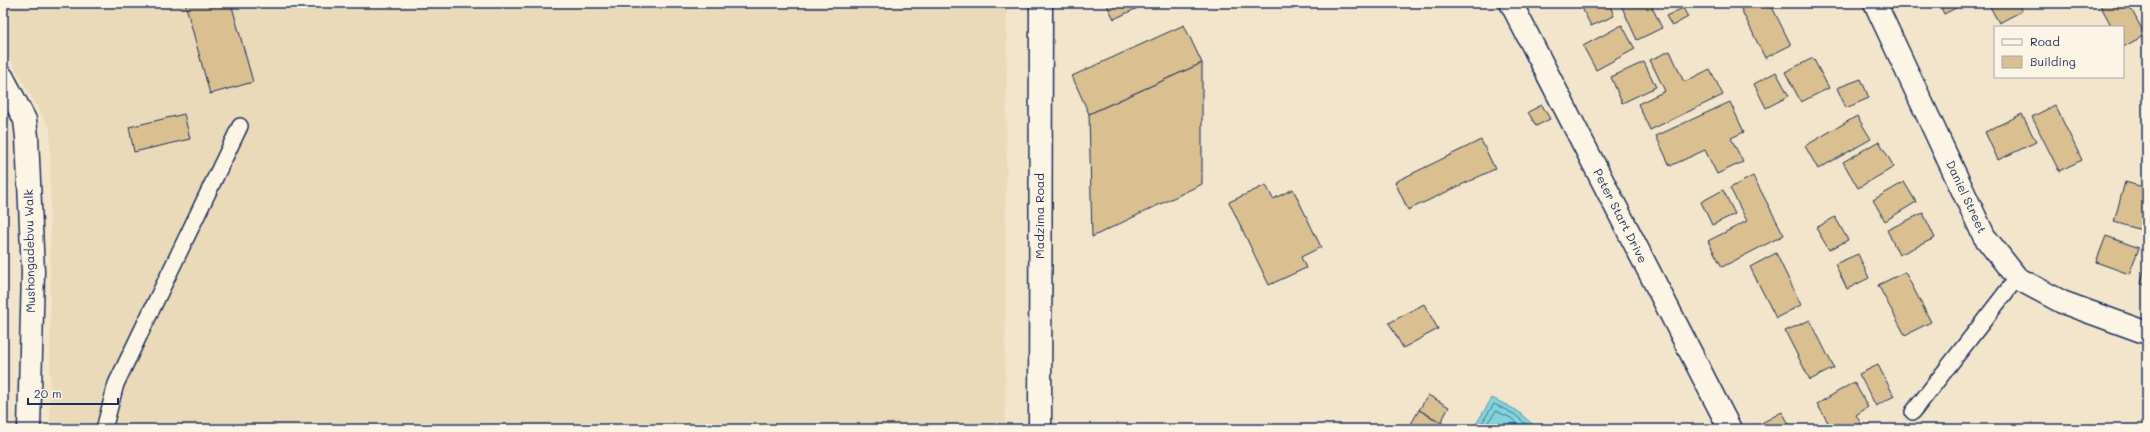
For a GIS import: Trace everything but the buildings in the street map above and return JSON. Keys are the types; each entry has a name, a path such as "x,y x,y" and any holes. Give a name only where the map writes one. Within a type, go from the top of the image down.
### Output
{"street":[{"name":"Madzima Road","path":"1040,3 1040,429"},
{"name":"Peter Start Drive","path":"1511,3 1730,429"},
{"name":"Daniel Street","path":"1875,3 1984,236 2017,278 2062,302 2147,333"},
{"name":"Mushongadebvu Walk","path":"3,78 25,120 27,138 33,272 29,429"}],"lane":[{"path":"104,429 116,384 240,126"},
{"path":"1913,412 2017,278"}],"shaded area":[{"path":"3,3 1007,3 1005,429 50,429 50,129 3,47"}],"water":[{"path":"1492,398 1516,410 1538,429 1473,429"}]}
